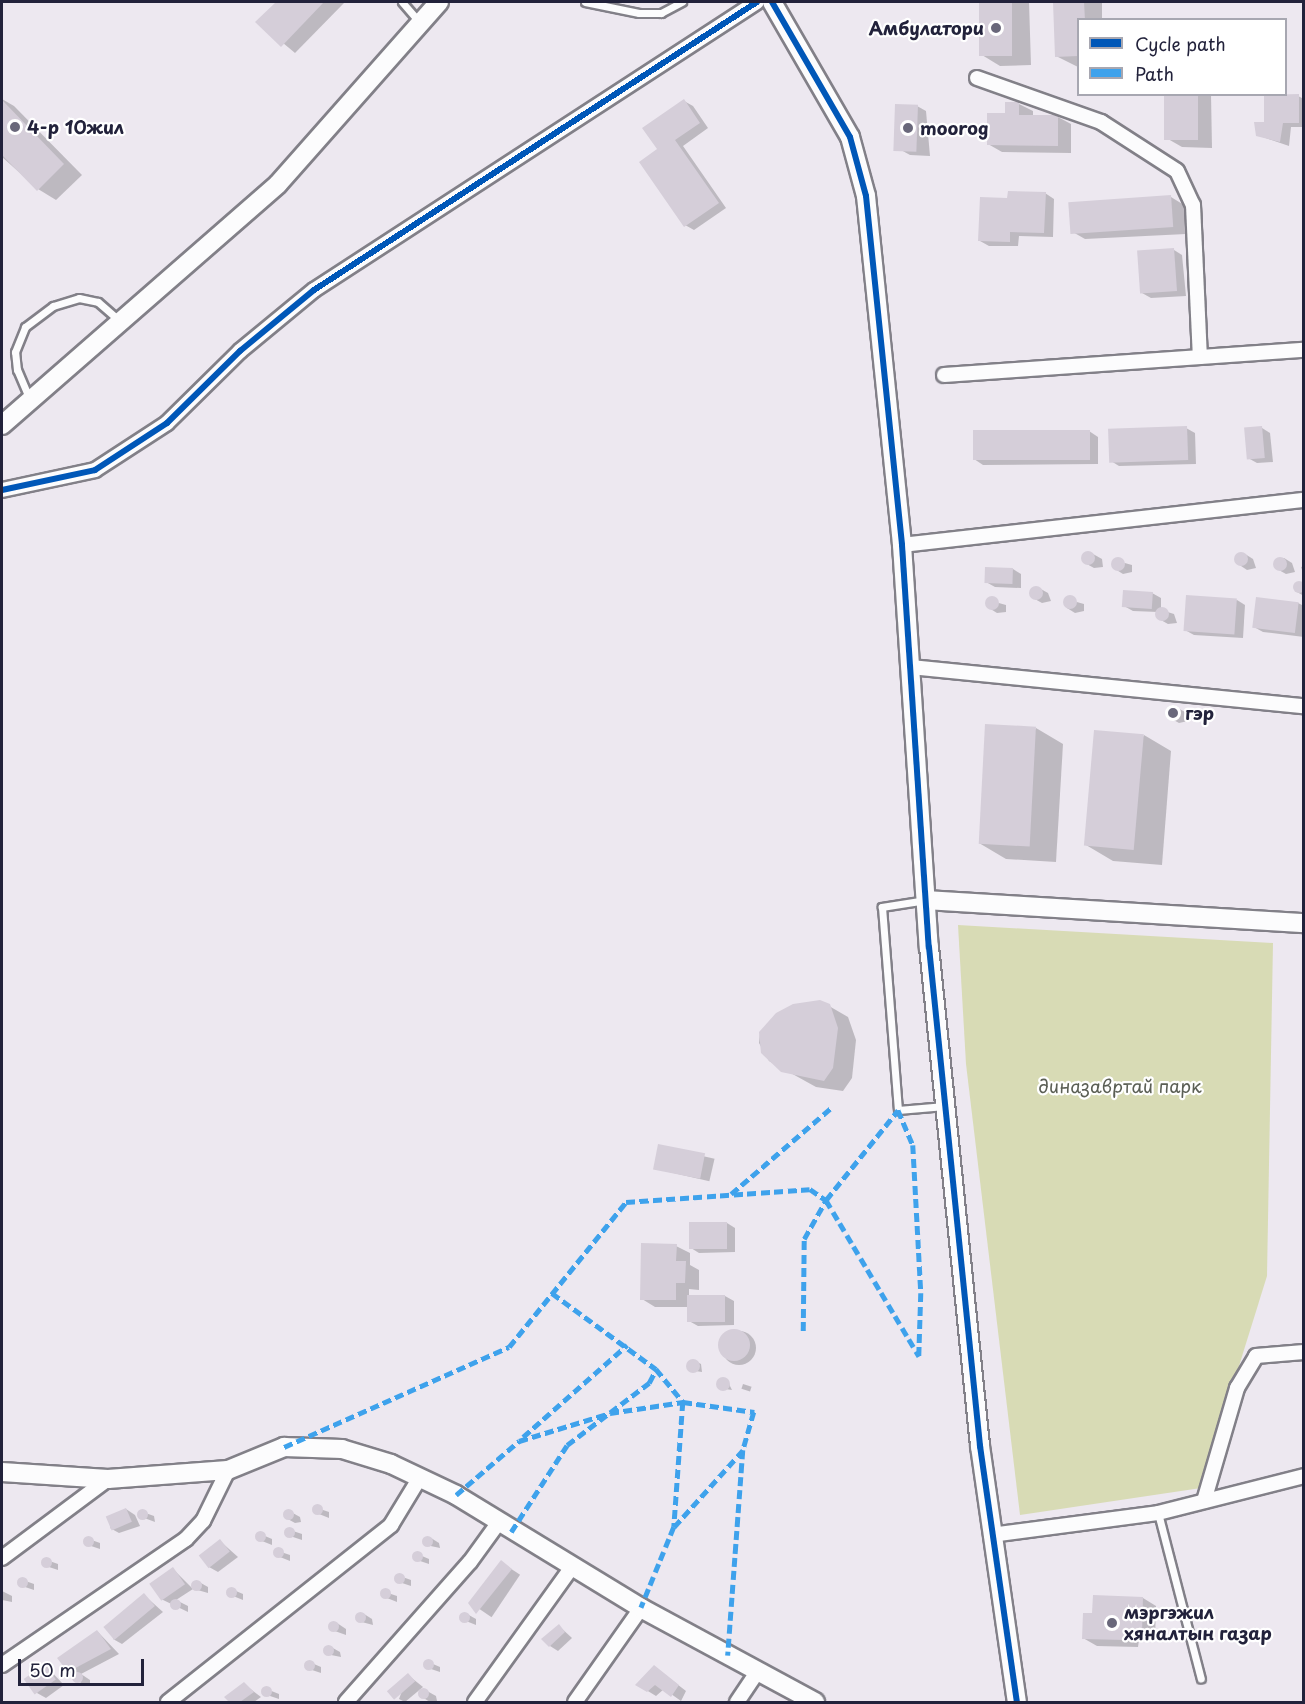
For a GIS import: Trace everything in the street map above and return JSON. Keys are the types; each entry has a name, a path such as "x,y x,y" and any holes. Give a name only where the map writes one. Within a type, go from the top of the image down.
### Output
{"street":[{"path":"2,425 278,184 439,2"},
{"path":"2,490 95,470 167,423 240,351 314,290 757,2"},
{"path":"772,2 850,137 866,196 902,545 926,900 945,1106 991,1534 1017,1702"},
{"path":"977,78 1101,122 1177,171 1193,205 1200,357"},
{"path":"945,375 1304,350"},
{"path":"902,545 1304,500"},
{"path":"910,668 1304,706"},
{"path":"926,900 1304,923"},
{"path":"1204,1501 1237,1388 1256,1356 1304,1352"},
{"path":"2,1472 108,1479 228,1470 284,1448 342,1449 391,1464 456,1495 641,1608 815,1702"},
{"path":"2,1665 186,1539 203,1521 228,1470"},
{"path":"991,1534 1158,1513 1304,1476"},
{"path":"2,1558 108,1479"},
{"path":"168,1702 391,1525 419,1479"},
{"path":"346,1702 470,1562 499,1522"},
{"path":"474,1702 572,1567"},
{"path":"575,1702 641,1608"},
{"path":"737,1702 758,1671"}],"lane":[{"path":"402,2 421,25"},
{"path":"585,2 639,13 661,13 682,2"},
{"path":"30,400 17,370 15,352 25,327 53,306 80,298 98,302 121,322"},
{"path":"926,900 882,907 898,1110 945,1106"},
{"path":"1158,1513 1201,1679"}],"green space":[{"name":"диназавртай парк","path":"958,925 1273,943 1267,1276 1201,1488 1020,1515 966,1064"}],"building":[{"path":"276,2 324,2 281,47 255,22"},
{"name":"Амбулатори","path":"979,2 1012,2 1012,56 979,56"},
{"path":"1053,2 1084,2 1085,18 1077,18 1077,56 1055,57"},
{"path":"1299,94 1299,123 1283,123 1280,142 1256,136 1254,122 1264,122 1264,96"},
{"path":"1164,96 1198,96 1198,140 1164,140"},
{"path":"684,99 700,123 675,140 719,203 684,227 639,162 657,149 642,128"},
{"name":"4-р 10жил","path":"2,100 64,164 37,191 2,155"},
{"path":"1005,102 1019,102 1019,115 1058,115 1058,146 987,145 987,113 1005,113"},
{"name":"moorog","path":"895,104 918,105 916,152 893,151"},
{"path":"1008,191 1046,192 1044,233 1010,232 1010,242 978,241 980,197 1007,198"},
{"path":"1171,195 1173,227 1070,234 1068,202"},
{"path":"1174,248 1177,291 1140,293 1137,251"},
{"path":"1187,426 1188,460 1109,463 1108,429"},
{"path":"1262,426 1265,458 1247,459 1244,428"},
{"path":"973,430 1090,430 1090,460 973,460"},
{"path":"1085,551 1091,551 1095,558 1091,565 1085,565 1081,561 1081,555"},
{"path":"1238,552 1244,552 1248,559 1244,566 1238,566 1234,562 1234,556"},
{"path":"1115,557 1121,557 1125,564 1121,571 1115,571 1111,567 1111,561"},
{"path":"1277,557 1283,557 1287,564 1283,571 1277,571 1273,567 1273,561"},
{"path":"985,567 1013,568 1012,584 984,583"},
{"path":"1301,581 1304,582 1304,592 1297,593 1294,592 1293,585 1294,582"},
{"path":"1033,586 1039,586 1043,593 1039,600 1033,600 1029,596 1029,590"},
{"path":"1123,590 1153,592 1152,609 1122,607"},
{"path":"1067,595 1073,595 1077,602 1073,609 1067,609 1063,605 1063,599"},
{"path":"1186,595 1237,599 1234,634 1183,631"},
{"path":"989,596 995,596 999,603 995,610 989,610 985,606 985,600"},
{"path":"1256,597 1299,602 1295,633 1252,628"},
{"path":"1159,607 1165,607 1169,614 1165,621 1159,621 1155,617 1155,611"},
{"name":"гэр","path":"1170,705 1176,705 1180,712 1176,719 1170,719 1166,715 1166,709"},
{"path":"985,724 1036,727 1030,847 979,844"},
{"path":"1094,730 1144,734 1134,850 1084,846"},
{"path":"820,1000 830,1004 838,1028 833,1068 824,1081 781,1072 761,1053 759,1032 776,1013 793,1004"},
{"path":"658,1144 705,1153 700,1179 653,1170"},
{"path":"689,1222 727,1222 727,1249 689,1249"},
{"path":"641,1243 677,1244 676,1261 686,1261 685,1283 676,1283 676,1300 640,1300"},
{"path":"687,1295 725,1295 725,1322 687,1322"},
{"path":"734,1329 745,1334 750,1345 745,1356 734,1361 723,1356 718,1345 723,1334"},
{"path":"690,1359 696,1359 700,1366 696,1373 690,1373 686,1369 686,1363"},
{"path":"720,1377 726,1377 730,1384 726,1391 720,1391 716,1387 716,1381"},
{"path":"317,1503 323,1509 317,1515 311,1509"},
{"path":"126,1508 132,1522 112,1530 106,1517"},
{"path":"142,1508 148,1514 142,1520 136,1514"},
{"path":"288,1508 294,1514 288,1520 282,1514"},
{"path":"289,1526 295,1532 289,1538 283,1532"},
{"path":"260,1530 266,1536 260,1542 254,1536"},
{"path":"88,1535 94,1541 88,1547 82,1541"},
{"path":"427,1535 433,1541 427,1547 421,1541"},
{"path":"220,1539 230,1552 209,1568 199,1556"},
{"path":"278,1546 284,1552 278,1558 272,1552"},
{"path":"417,1550 423,1556 417,1562 411,1556"},
{"path":"46,1556 52,1562 46,1568 40,1562"},
{"path":"501,1560 512,1569 476,1614 468,1603"},
{"path":"173,1567 185,1584 161,1601 149,1584"},
{"path":"399,1572 405,1578 399,1584 393,1578"},
{"path":"22,1576 28,1582 22,1588 16,1582"},
{"path":"196,1579 202,1585 196,1591 190,1585"},
{"path":"231,1586 237,1592 231,1598 225,1592"},
{"path":"385,1587 391,1593 385,1599 379,1593"},
{"path":"144,1593 155,1606 114,1640 103,1627"},
{"name":"мэргэжил хяналтын газар","path":"1093,1595 1143,1597 1142,1634 1125,1633 1125,1640 1082,1639 1083,1613 1092,1613"},
{"path":"175,1598 181,1604 175,1610 169,1604"},
{"path":"360,1611 366,1617 360,1623 354,1617"},
{"path":"464,1611 470,1617 464,1623 458,1617"},
{"path":"333,1620 339,1626 333,1632 327,1626"},
{"path":"559,1624 565,1632 549,1647 541,1639"},
{"path":"97,1630 111,1649 68,1672 57,1658"},
{"path":"328,1644 334,1650 328,1656 322,1650"},
{"path":"428,1658 434,1664 428,1670 422,1664"},
{"path":"309,1659 315,1665 309,1671 303,1665"},
{"path":"45,1664 56,1680 35,1694 24,1679"},
{"path":"654,1665 679,1685 671,1697 655,1685 647,1692 635,1685"},
{"path":"77,1671 83,1677 77,1683 71,1677"},
{"path":"408,1673 415,1681 394,1700 387,1691"},
{"path":"244,1682 254,1692 240,1702 229,1702 224,1697"},
{"path":"266,1685 272,1691 266,1697 260,1691"},
{"path":"423,1687 429,1693 423,1699 417,1693"}],"marked path":[{"path":"731,1194 832,1107"},
{"path":"803,1331 804,1239 826,1200 898,1110 913,1145 921,1293 919,1356"},
{"path":"284,1447 509,1347 626,1202 810,1189 826,1200 919,1356"},
{"path":"552,1293 656,1369 683,1402 674,1527 641,1608"},
{"path":"523,1437 627,1345"},
{"path":"511,1532 567,1445 649,1383 656,1369"},
{"path":"456,1495 519,1441 610,1413 683,1402 754,1412 743,1450"},
{"path":"674,1527 743,1450 728,1655"}],"cycle path":[{"path":"2,490 95,470 167,423 240,351 314,290 757,2"},
{"path":"772,2 850,137 866,196 902,545 929,947 980,1446 1017,1702"}],"place":[{"name":"Амбулатори","path":"996,28"},
{"name":"4-р 10жил","path":"15,127"},
{"name":"moorog","path":"908,128"},
{"name":"гэр","path":"1173,713"},
{"name":"мэргэжил хяналтын газар","path":"1112,1623"}]}
